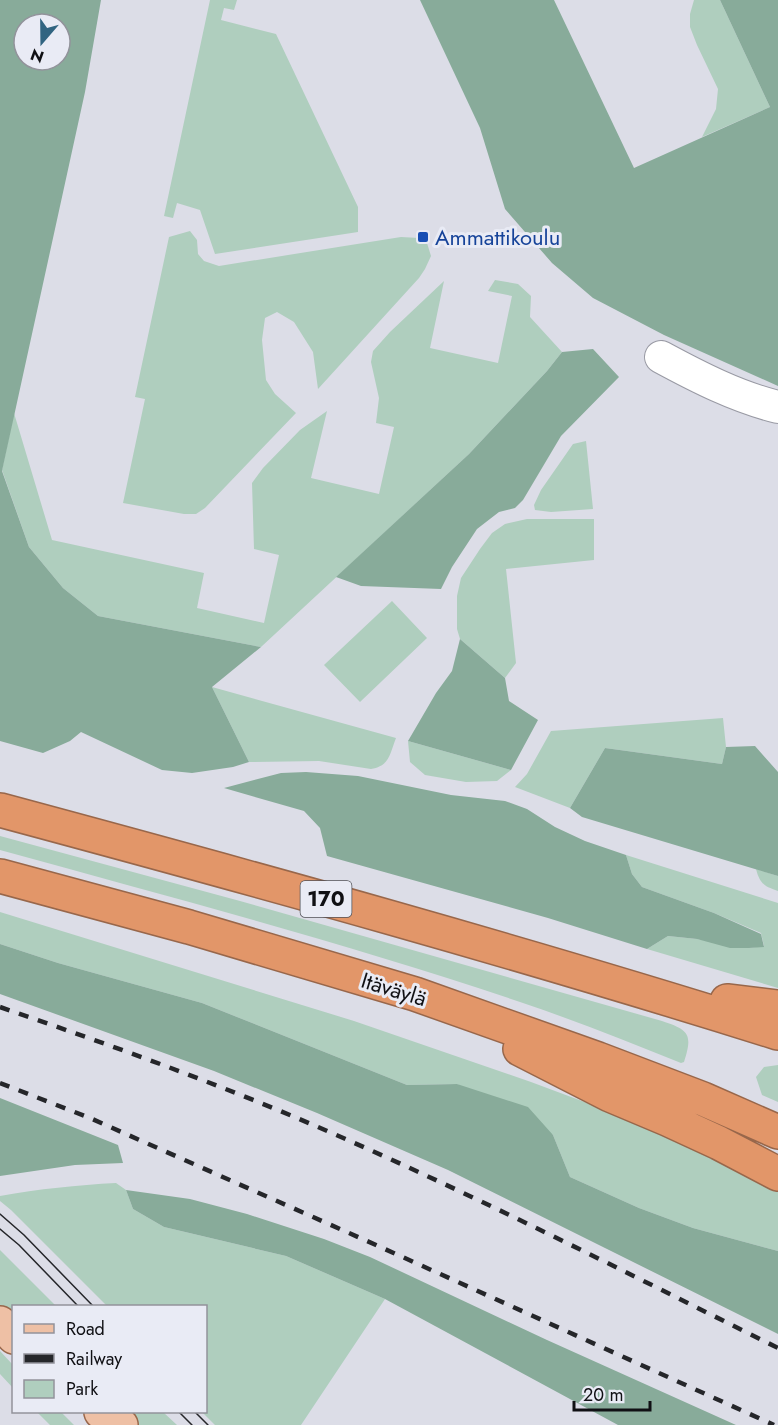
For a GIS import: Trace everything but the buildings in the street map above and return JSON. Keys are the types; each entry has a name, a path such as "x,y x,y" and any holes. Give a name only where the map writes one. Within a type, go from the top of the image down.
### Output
{"highway":[{"name":"170","path":"0,810 257,880 650,992 778,1032"},
{"name":"Itäväylä","path":"0,876 189,927 415,994 598,1059 703,1099 778,1132"},
{"path":"650,992 778,1007"},
{"path":"415,994 610,1095 719,1143 778,1174"}],"main road":[{"path":"0,1323 12,1335"},
{"path":"103,1413 121,1425"}],"street":[{"path":"661,357 733,392 778,407"}],"green space":[{"path":"0,0 101,0 85,92 2,471 29,547 63,588 98,616 261,647 212,687 249,762 233,767 192,773 162,770 81,732 70,741 43,753 0,741"},
{"path":"210,0 237,0 234,10 224,8 221,20 276,34 358,207 358,232 215,254 200,210 177,203 173,218 164,216"},
{"path":"420,0 554,0 634,168 770,107 720,0 778,0 778,386 664,335 593,298 552,263 505,209 480,128"},
{"path":"694,0 720,0 770,107 702,137 716,109 718,89 690,27 690,14"},
{"path":"190,231 197,240 198,254 204,261 219,266 401,237 419,238 427,243 431,256 419,278 318,389 313,352 294,322 277,312 265,318 262,340 266,380 275,394 296,413 205,508 196,514 184,514 123,503 145,399 135,397 169,237"},
{"path":"495,280 518,284 531,296 530,317 562,352 469,454 261,647 98,616 63,588 29,547 2,470 14,413 52,540 204,573 197,608 264,623 279,555 254,549 252,483 263,468 300,430 327,411 311,478 379,494 394,427 376,423 379,398 371,362 373,351 444,281 430,348 498,363 512,296 488,291"},
{"path":"593,349 619,377 561,436 523,500 515,508 499,512 477,529 452,567 441,589 361,586 336,577 469,454 562,352"},
{"path":"586,441 593,509 551,512 535,510 534,505 541,490 573,444"},
{"path":"527,519 594,519 594,560 506,569 516,663 505,678 460,639 457,629 457,596 461,578 492,533 505,524"},
{"path":"392,601 427,638 360,702 324,665"},
{"path":"460,639 505,678 509,701 538,720 511,770 408,741 436,693 452,671"},
{"path":"212,687 396,738 386,762 371,769 319,761 249,762"},
{"path":"723,718 726,747 722,764 605,748 570,808 515,787 527,774 551,731"},
{"path":"408,741 511,770 497,781 466,782 425,775 410,762"},
{"path":"755,746 778,772 778,876 582,817 570,808 605,748 722,764 726,747"},
{"path":"306,772 358,776 451,795 505,801 527,809 555,827 585,841 626,855 632,874 642,887 714,913 761,934 764,947 730,948 697,939 668,936 647,949 548,918 327,856 320,828 304,811 224,788 281,773"},
{"path":"0,836 240,901 662,1021 678,1027 686,1034 688,1045 684,1062 681,1063 601,1031 456,981 261,922 0,850"},
{"path":"626,855 778,903 778,988 647,949 668,936 749,948 764,946 761,933 642,887 632,874"},
{"path":"756,869 778,876 778,891 763,884"},
{"path":"0,912 354,1021 531,1082 614,1113 674,1139 778,1189 778,1251 693,1228 639,1208 570,1177 553,1135 457,1084 407,1085 202,1003 58,963 0,944"},
{"path":"0,944 58,963 202,1003 407,1085 457,1084 528,1107 553,1135 570,1177 639,1208 693,1228 778,1251 778,1334 448,1170 214,1071 0,994"},
{"path":"778,1065 778,1102 762,1095 756,1077 764,1067"},
{"path":"0,1098 118,1145 123,1163 75,1165 0,1176"},
{"path":"116,1183 126,1190 133,1209 164,1227 286,1256 385,1299 301,1425 215,1425 203,1413 207,1413 207,1305 106,1305 0,1201 0,1196"},
{"path":"126,1190 190,1199 247,1214 324,1239 370,1257 736,1425 618,1425 385,1299 286,1256 164,1227 133,1209"},
{"path":"0,1250 55,1305 12,1305 12,1318 0,1305"},
{"path":"0,1351 12,1364 12,1387 0,1374"},
{"path":"38,1413 62,1413 74,1425 50,1425"},
{"path":"117,1413 164,1413 177,1425 133,1425"}],"tram line":[{"path":"0,1214 24,1235 92,1305"},
{"path":"0,1229 19,1245 77,1305"},
{"path":"180,1413 192,1425"},
{"path":"196,1413 208,1425"}],"railway":[{"path":"0,1007 168,1067 334,1134 502,1211 778,1348"},
{"path":"0,1083 90,1118 774,1425"}],"place":[{"name":"Ammattikoulu","path":"423,237"}]}
